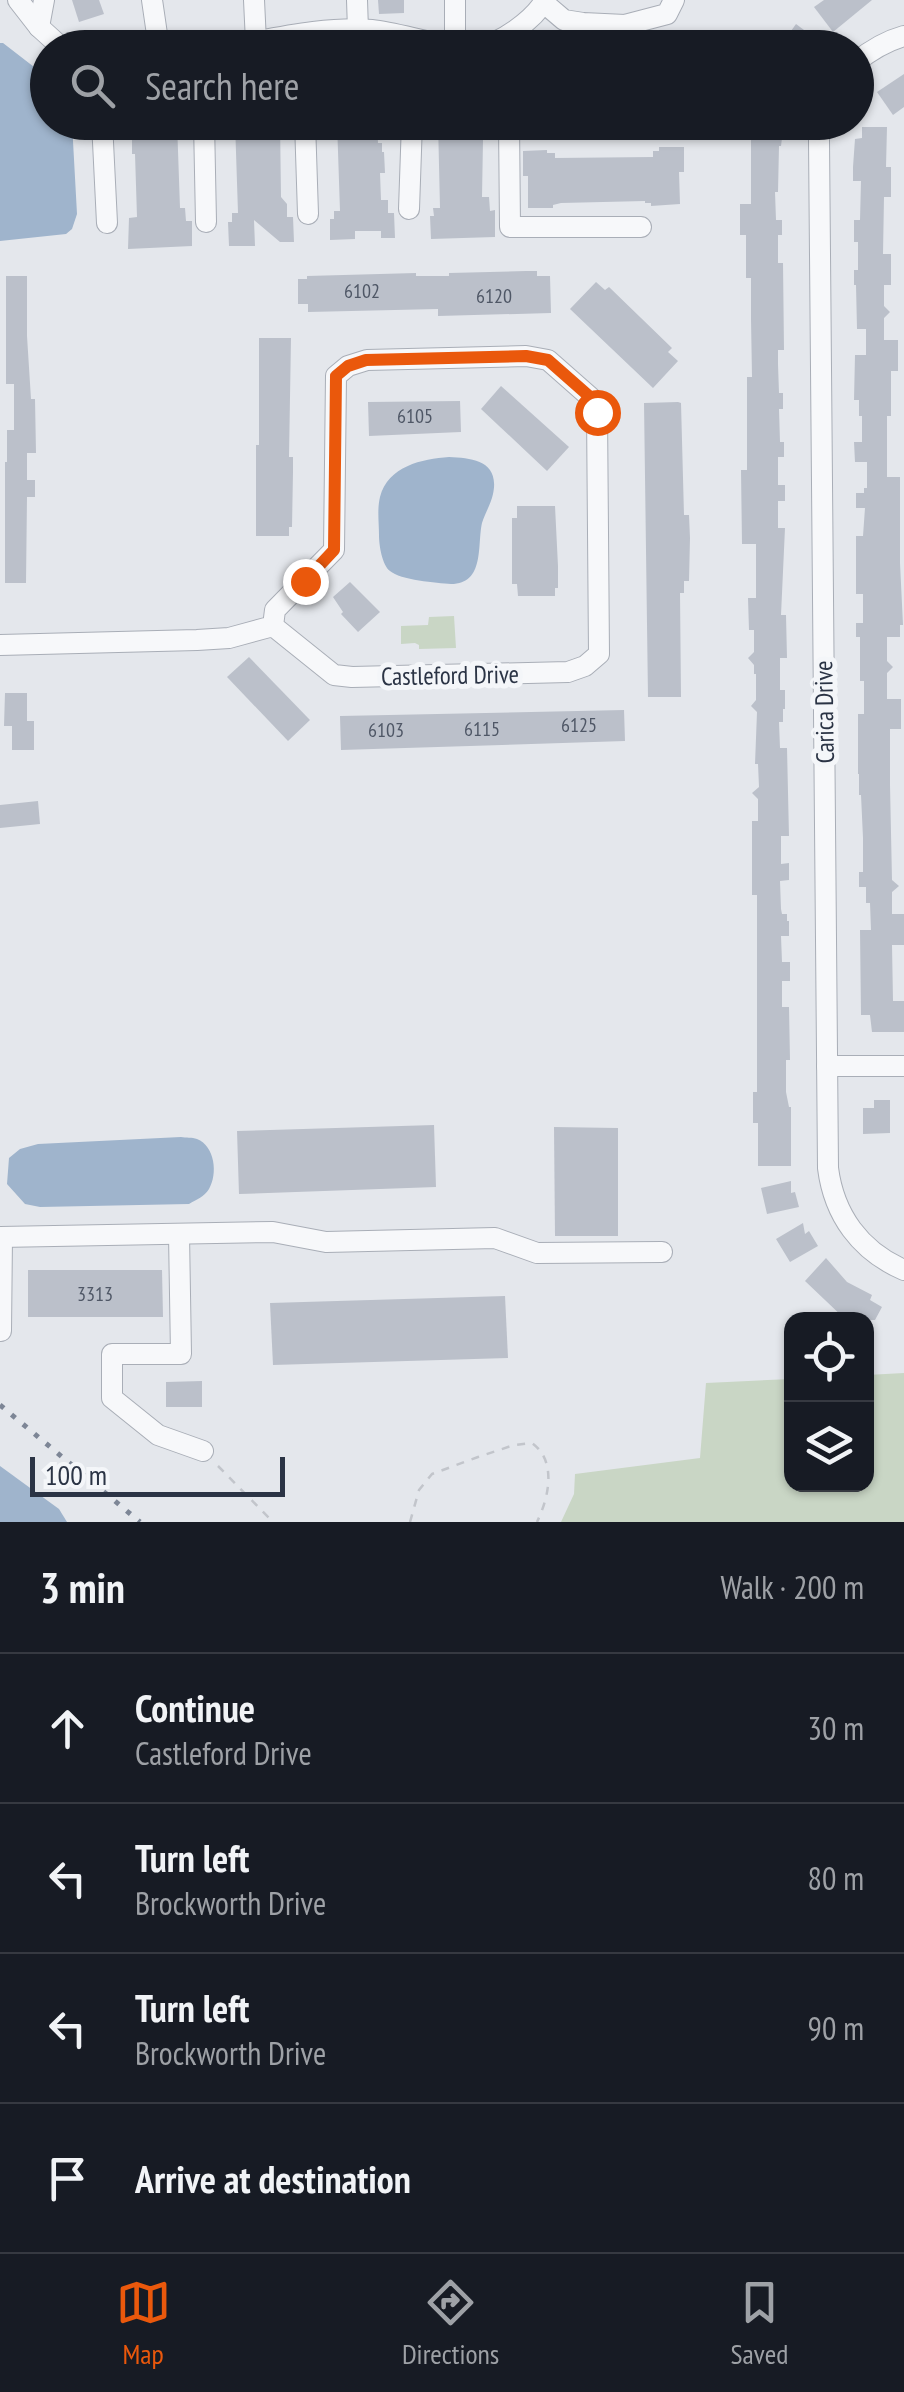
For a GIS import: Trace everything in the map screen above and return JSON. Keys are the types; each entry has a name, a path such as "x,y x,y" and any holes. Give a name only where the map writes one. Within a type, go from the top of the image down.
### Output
{"street":[{"path":"18,0 43,30"},
{"path":"39,26 44,0"},
{"path":"152,0 156,30"},
{"path":"254,0 255,30"},
{"path":"357,0 358,30"},
{"path":"455,0 456,30"},
{"path":"519,30 539,7 564,20 625,26 667,14 674,0"},
{"path":"0,7 16,11 39,26"},
{"path":"874,50 904,36"},
{"path":"103,140 107,223"},
{"path":"204,140 206,222"},
{"path":"306,140 308,214"},
{"path":"409,209 411,140"},
{"path":"509,140 510,226 641,227"},
{"name":"Carica Drive","path":"818,140 828,1168 844,1219 863,1244 904,1270"},
{"name":"Castleford Drive","path":"526,356 548,360 590,397 597,412 599,654 585,666 568,672 352,677 334,674 273,626 275,610 334,550 336,376 348,366 366,360 526,356"},
{"path":"0,645 228,638 273,626"},
{"path":"827,1066 904,1066"},
{"path":"1,1331 1,1237 273,1232 326,1242 495,1238 536,1254 662,1252"},
{"path":"179,1234 181,1354 112,1354 112,1398 158,1435 203,1451"}],"path":[{"path":"410,1522 419,1490 432,1474 478,1456 532,1443 544,1451 549,1472 545,1506 537,1522"},
{"path":"203,1451 273,1522"}],"green space":[{"path":"454,616 456,648 419,649 415,643 401,644 401,626 428,625 429,617"},
{"path":"904,1373 904,1522 561,1522 574,1494 575,1474 700,1458 706,1383 784,1379 784,1492 874,1492 874,1375"}],"water":[{"path":"3,43 30,64 30,140 73,140 77,214 66,234 0,241"},
{"path":"449,457 483,463 494,483 474,570 469,578 451,584 395,574 385,564 380,544 379,506 384,486 407,466"},
{"path":"181,1137 203,1143 213,1161 209,1189 189,1204 40,1207 25,1204 7,1184 9,1158 20,1149 38,1144"},
{"path":"0,1466 59,1509 67,1522 0,1522"}],"building":[{"path":"72,0 99,0 104,14 79,22"},
{"path":"378,0 404,0 404,13 379,14"},
{"path":"824,0 872,0 835,30 814,7"},
{"path":"904,74 904,107 893,115 877,92"},
{"path":"874,127 887,127 886,167 891,167 891,197 884,197 883,254 891,254 891,285 884,285 884,306 890,312 884,318 884,340 898,340 898,371 891,371 887,477 900,477 903,625 900,637 887,637 887,661 893,667 887,673 887,699 901,699 901,729 890,729 890,785 892,880 899,886 892,892 892,914 904,914 904,945 892,945 893,1001 904,1001 904,1032 872,1032 870,1015 861,1015 860,930 871,930 866,887 859,887 863,838 858,714 864,714 864,681 860,681 860,637 856,637 856,623 863,623 863,594 856,594 856,536 863,536 865,508 856,508 856,493 864,493 867,488 867,462 855,462 854,442 862,442 862,416 859,400 854,400 855,355 866,355 866,329 857,329 854,270 858,270 858,242 854,242 854,220 860,220 861,181 853,181 855,140 874,140"},
{"path":"132,140 178,140 180,208 185,208 186,221 192,221 192,246 128,249 129,218 137,217"},
{"path":"236,140 280,140 281,197 287,204 287,217 293,217 294,242 280,242 254,220 255,246 229,246 228,222 232,222 232,213 238,213"},
{"path":"338,140 378,140 384,152 381,200 388,200 388,213 394,213 395,238 381,238 381,231 355,231 355,239 330,240 330,219 334,219 334,211 340,211"},
{"path":"438,140 483,140 482,197 489,197 490,211 495,210 495,237 431,239 430,216 434,216 433,208 440,208"},
{"path":"751,140 782,140 775,192 776,220 782,220 778,263 783,263 784,350 778,350 779,393 783,393 783,409 779,409 780,442 784,442 784,457 778,457 778,485 785,485 785,501 778,501 778,528 785,528 781,615 786,615 787,658 780,658 780,690 785,690 785,709 783,722 779,722 780,748 787,748 789,836 781,836 781,864 789,863 789,880 780,881 782,914 787,914 789,921 789,936 781,936 782,962 790,962 790,981 782,981 782,1007 789,1007 786,1092 791,1107 791,1166 758,1166 758,1123 753,1123 753,1092 757,1092 757,895 752,895 752,821 758,821 758,799 752,793 759,787 755,764 757,712 751,706 756,700 756,674 748,658 754,652 754,630 749,630 748,598 756,598 756,544 742,544 741,470 747,470 747,377 752,377 751,278 746,278 746,235 740,235 740,204 751,204"},
{"path":"659,147 684,147 684,172 679,172 680,204 561,203 553,208 528,208 523,151 547,150 555,153 555,158 653,157 653,151 659,151"},
{"path":"537,271 537,276 550,276 551,313 438,316 438,309 308,312 308,304 298,304 298,279 307,276 449,276"},
{"path":"6,276 27,276 27,336 31,399 35,399 36,453 27,453 27,480 35,480 35,497 27,497 26,583 5,583 5,462 7,430 14,430 14,384 6,384"},
{"path":"596,282 605,290 609,287 672,348 668,352 678,361 653,388 570,309"},
{"path":"259,338 291,338 289,457 293,457 293,472 289,536 256,536"},
{"path":"501,386 569,447 547,471 481,409"},
{"path":"460,401 461,432 369,436 368,402"},
{"path":"678,402 684,515 689,515 690,538 689,581 684,581 684,593 680,593 681,697 648,697 644,403"},
{"path":"517,506 555,506 555,596 518,596 517,584 512,584 512,518 517,518"},
{"path":"350,582 380,612 358,632 341,614 333,597"},
{"path":"249,657 310,720 288,741 227,677"},
{"path":"5,693 27,693 27,721 34,721 34,750 12,750 12,726 4,726"},
{"path":"624,710 625,741 341,750 340,716"},
{"path":"38,801 40,824 0,828 0,805"},
{"path":"874,1100 890,1100 890,1133 863,1134 863,1108 874,1108"},
{"path":"434,1125 436,1187 239,1194 237,1131"},
{"path":"554,1127 618,1128 618,1236 555,1236"},
{"path":"791,1181 791,1193 795,1192 799,1207 767,1214 761,1188"},
{"path":"803,1223 805,1234 809,1231 818,1246 790,1262 776,1239"},
{"path":"826,1258 847,1282 872,1295 870,1300 882,1307 875,1320 874,1312 838,1312 805,1281"},
{"path":"28,1270 162,1270 163,1317 28,1317"},
{"path":"505,1296 508,1358 273,1365 270,1303"},
{"path":"202,1381 202,1407 166,1407 166,1382"}],"railway":[{"path":"0,1405 140,1522"}],"route":[{"path":"305,581 334,550 336,376 348,366 366,360 526,356 548,360 590,397 597,412"}]}
